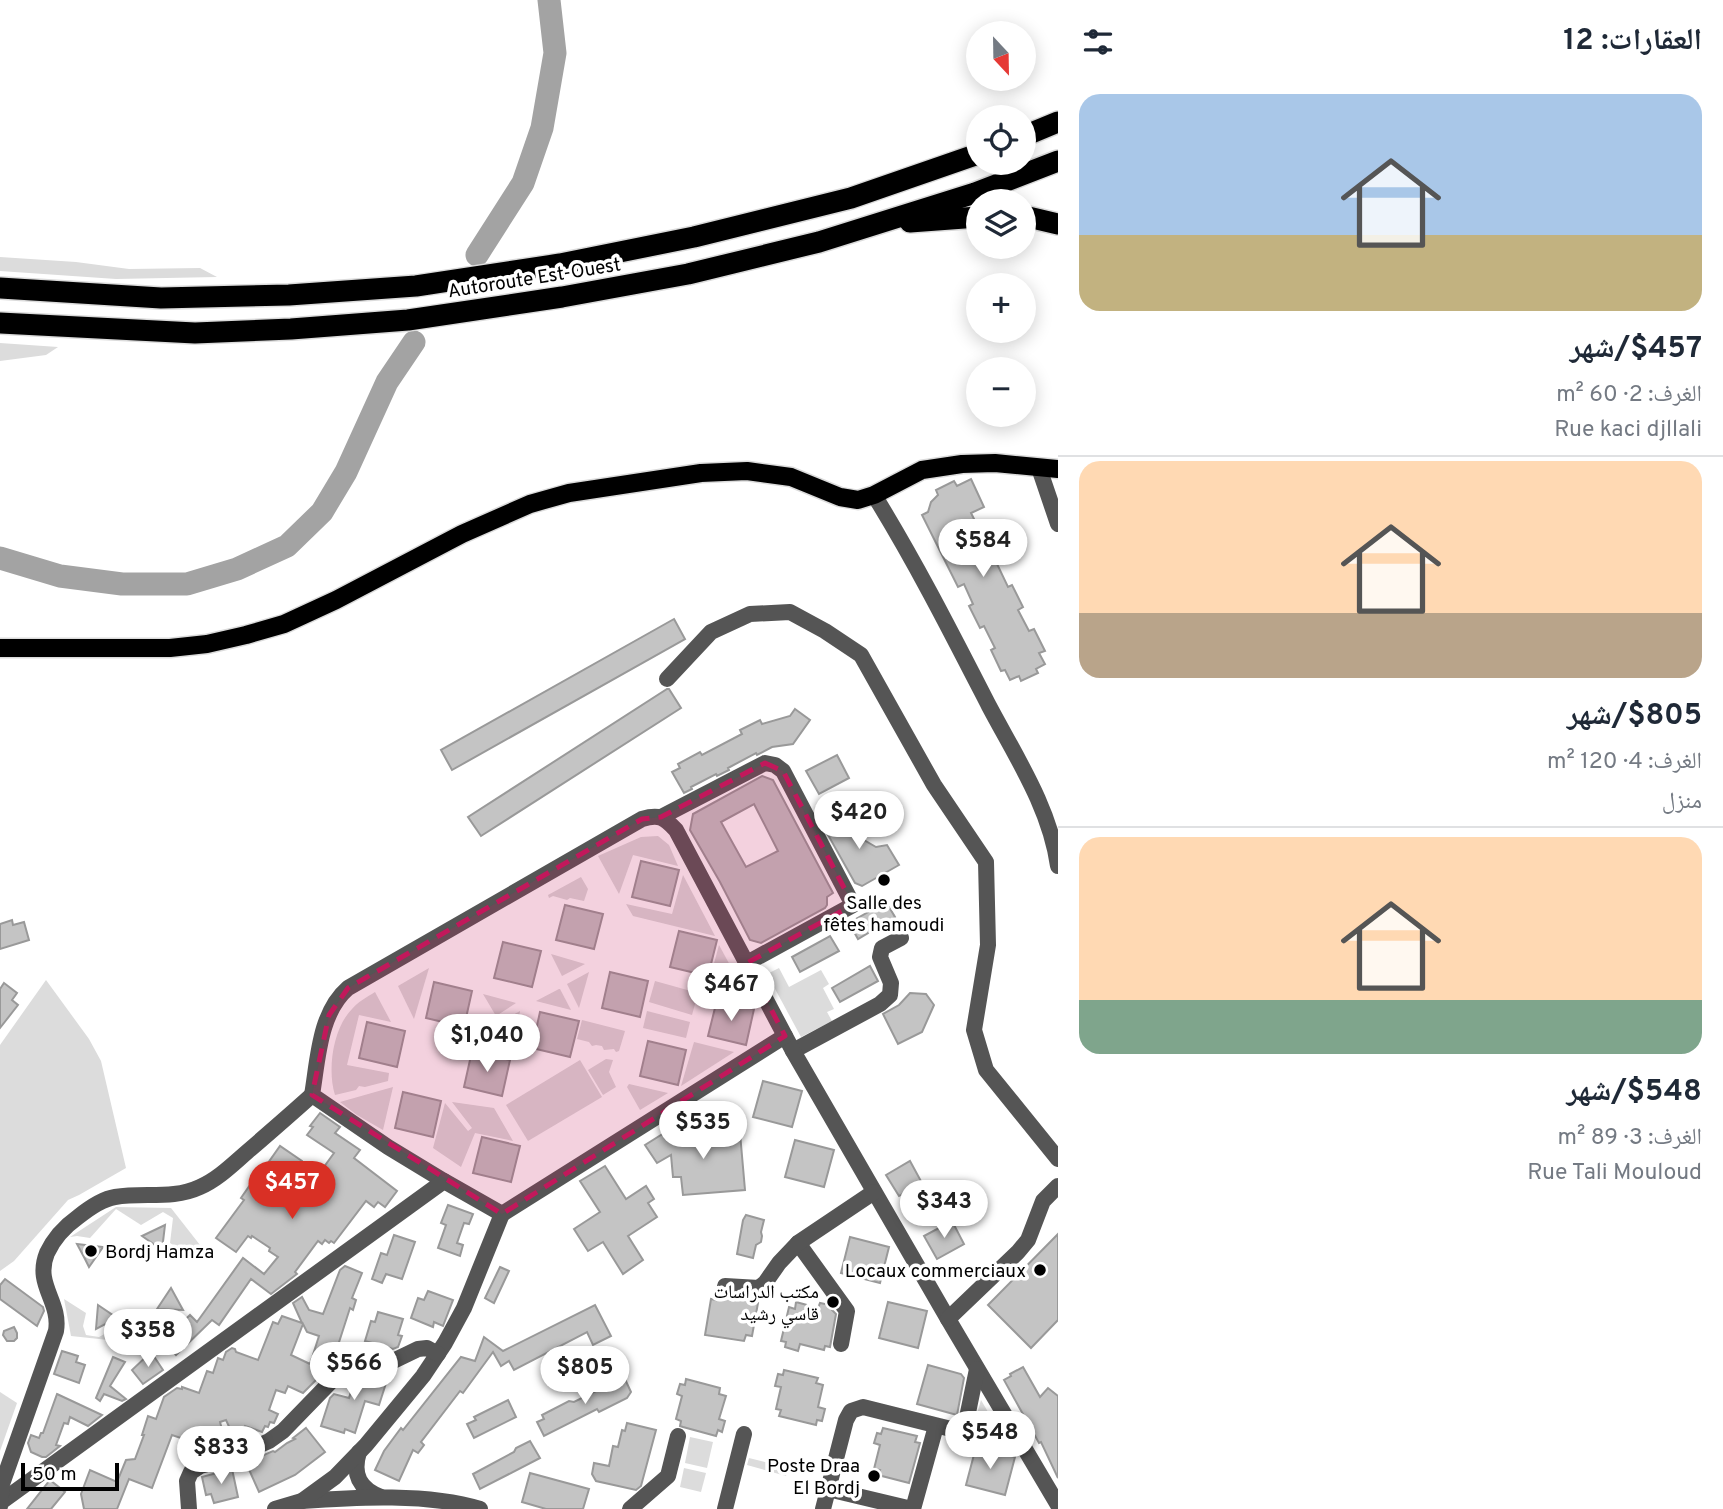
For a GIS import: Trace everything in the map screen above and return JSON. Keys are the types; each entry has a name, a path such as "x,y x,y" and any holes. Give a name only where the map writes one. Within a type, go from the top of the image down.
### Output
{"highway":[{"path":"1036,131 1058,122"},
{"name":"Autoroute Est-Ouest","path":"0,288 161,298 289,295 416,286 560,264 694,237 851,198 966,158"},
{"name":"Autoroute Est-Ouest","path":"0,323 195,333 292,329 408,320 562,297 688,274 819,242 975,193 1058,161"},
{"path":"873,225 966,218"},
{"path":"1036,219 1058,224"}],"main road":[{"path":"0,648 170,648 207,644 246,635 284,624 462,534 530,504 569,493 702,473 747,471 791,477 858,500 874,495 922,470 962,464 995,463 1058,469"}],"street":[{"path":"1039,468 1058,524"},
{"path":"874,495 906,548 1037,798 1054,845 1058,866"},
{"path":"667,680 711,632 750,614 790,612 861,655 934,785 986,862 988,944 974,1030 986,1070 1058,1159"},
{"path":"661,817 765,763 775,765 783,771 853,905 747,963"},
{"path":"0,1504 1,1483 53,1343 57,1314 43,1273 48,1252 66,1226 87,1210 114,1197 170,1196 200,1188 218,1177 312,1095 320,1045 329,1015 341,994 348,988 642,819 653,816 661,817 676,830 785,1037 1058,1505"},
{"path":"793,1051 880,1004 890,995 891,983 880,957 882,948 901,938"},
{"path":"302,1501 335,1477 424,1376 464,1308 502,1214 785,1037"},
{"path":"312,1095 388,1147 502,1214"},
{"path":"0,1504 444,1181"},
{"path":"948,1319 1028,1240 1042,1201 1058,1186"},
{"path":"725,1286 759,1288 798,1243 874,1192"},
{"path":"798,1243 847,1311 841,1344"},
{"path":"189,1509 187,1481 191,1472 200,1466 232,1457 269,1441 283,1431 357,1357 366,1354 389,1363 418,1349 427,1348 438,1354"},
{"path":"964,1432 977,1369"},
{"path":"823,1509 846,1420 852,1411 863,1407 1023,1447"},
{"path":"828,1489 912,1509 936,1426"},
{"path":"725,1509 744,1434"},
{"path":"630,1509 668,1476 678,1436"},
{"path":"359,1452 356,1463 361,1483 370,1492 384,1498"},
{"path":"275,1509 302,1501 346,1498 429,1500 476,1508"}],"highlighted area":[{"path":"765,763 783,771 853,905 747,963 785,1036 502,1214 312,1095 329,1015 348,988 642,819 661,817"}],"shaded area":[{"path":"0,257 129,269 200,268 217,277 116,279 0,271"},
{"path":"0,343 58,347 46,355 0,361"},
{"path":"658,836 669,845 678,866 633,855 619,894 598,856 641,837"},
{"path":"683,875 715,936 633,916 626,904 672,914"},
{"path":"581,877 588,889 584,901 553,896 549,898 548,895"},
{"path":"719,945 751,1004 706,993"},
{"path":"551,954 585,964 562,976"},
{"path":"429,968 414,1019 398,986"},
{"path":"779,968 789,987 821,970 829,984 823,988 834,1009 827,1012 832,1021 801,1037 767,974"},
{"path":"589,972 579,1008 567,984"},
{"path":"46,980 89,1039 101,1061 126,1168 68,1200 14,1261 0,1271 0,1045"},
{"path":"655,981 698,993 692,1015 649,1002"},
{"path":"559,989 571,1010 536,1001"},
{"path":"375,992 391,1022 359,1015 347,1065 389,1073 388,1081 359,1086 356,1090 335,1095 332,1062 340,1027 354,1006"},
{"path":"483,994 516,1003 496,1016"},
{"path":"647,1011 690,1022 686,1038 643,1028"},
{"path":"520,1012 510,1047 499,1023"},
{"path":"582,1020 625,1031 619,1051 604,1050 602,1046 592,1046 589,1042 577,1039"},
{"path":"694,1042 734,1052 681,1086"},
{"path":"606,1059 613,1060 609,1072 616,1087 603,1095 588,1070"},
{"path":"580,1060 602,1097 528,1141 506,1105"},
{"path":"629,1084 668,1093 640,1110 627,1087"},
{"path":"393,1087 383,1130 340,1102 380,1091"},
{"path":"452,1102 494,1108 513,1141 475,1133 461,1167 433,1148 445,1103 468,1131 472,1128"},
{"path":"116,1207 171,1208 200,1245 194,1252 195,1259 170,1243 173,1218 163,1212 141,1225 116,1209 90,1238 70,1237"},
{"path":"64,1299 86,1313 83,1326 86,1335 99,1337 112,1330 127,1342 71,1336"},
{"path":"0,1392 17,1403 0,1451"},
{"path":"981,1400 998,1429 974,1424"},
{"path":"690,1437 713,1442 707,1468 685,1463"},
{"path":"749,1458 788,1468 786,1476 747,1465"},
{"path":"684,1468 706,1473 701,1492 680,1487"}],"building":[{"path":"971,479 984,507 971,513 981,533 988,530 1003,561 997,564 1008,587 1012,585 1023,607 1018,610 1029,631 1034,629 1045,651 1039,653 1045,664 1036,669 1038,673 1021,681 1019,676 1010,680 1005,670 1001,671 991,650 995,648 984,626 980,628 969,606 973,604 964,584 958,587 922,515 928,512 931,502 938,495 936,490 954,481 957,486"},
{"path":"674,619 685,639 452,770 441,750"},
{"path":"667,689 681,708 481,836 468,817"},
{"path":"795,709 810,720 793,744 772,747 757,755 756,753 684,793 672,772 680,768 678,764 742,734 740,730 760,720 762,724 790,716"},
{"path":"837,755 849,778 819,794 806,771"},
{"path":"762,776 773,780 833,893 827,897 825,908 761,943 750,940 690,830 693,814","holes":["754,804 778,851 746,867 721,822"]},
{"path":"849,812 864,840 876,847 887,845 899,865 862,886 855,883 823,826"},
{"path":"641,861 679,870 670,906 632,897"},
{"path":"886,902 895,917 858,939 849,923"},
{"path":"565,905 603,914 594,949 556,940"},
{"path":"12,920 13,925 24,922 29,940 0,949 0,924"},
{"path":"679,931 717,940 708,976 670,967"},
{"path":"830,936 839,951 800,972 792,957"},
{"path":"503,942 541,951 532,987 494,978"},
{"path":"870,966 878,981 840,1002 832,988"},
{"path":"610,972 648,981 640,1017 602,1008"},
{"path":"434,982 472,991 464,1027 426,1018"},
{"path":"4,983 17,993 12,1000 18,1005 0,1028 0,989"},
{"path":"910,993 926,994 934,1005 922,1032 898,1044 883,1014 899,1005"},
{"path":"717,1000 754,1009 746,1045 708,1036"},
{"path":"540,1012 579,1021 570,1057 532,1048"},
{"path":"367,1022 405,1031 397,1067 359,1058"},
{"path":"648,1041 686,1050 678,1085 640,1076"},
{"path":"472,1051 510,1060 502,1096 464,1087"},
{"path":"763,1081 802,1091 792,1127 753,1117"},
{"path":"403,1092 441,1101 433,1137 395,1128"},
{"path":"320,1113 340,1127 335,1133 360,1150 354,1158 397,1191 385,1207 378,1202 374,1207 366,1201 334,1243 325,1240 322,1244 318,1241 295,1272 297,1274 271,1294 251,1279 219,1325 212,1320 176,1355 163,1341 190,1315 197,1322 243,1258 264,1274 278,1257 252,1236 248,1236 236,1252 216,1238 244,1200 241,1198 250,1185 259,1192 261,1189 284,1206 300,1185 268,1163 280,1146 318,1175 334,1153 307,1135"},
{"path":"726,1129 727,1134 740,1133 745,1190 683,1195 681,1177 673,1177 671,1155 657,1163 645,1145 669,1130 670,1139 713,1135 712,1130"},
{"path":"482,1137 520,1146 511,1182 473,1173"},
{"path":"795,1140 834,1150 824,1187 785,1177"},
{"path":"910,1161 922,1183 899,1196 886,1175"},
{"path":"605,1166 626,1199 646,1186 654,1199 648,1203 657,1217 628,1236 643,1260 623,1274 603,1242 588,1251 574,1229 600,1212 580,1181"},
{"path":"448,1205 473,1214 469,1224 464,1223 457,1243 463,1245 460,1256 438,1248 446,1225 441,1223"},
{"path":"746,1215 764,1220 761,1242 756,1245 753,1258 737,1254"},
{"path":"952,1221 964,1244 937,1259 924,1236"},
{"path":"165,1225 162,1250 142,1236"},
{"name":"Locaux commerciaux","path":"1058,1234 1058,1320 1031,1348 988,1305"},
{"path":"394,1235 415,1242 402,1279 386,1274 382,1283 372,1279 381,1253 387,1255"},
{"path":"850,1237 889,1247 880,1283 841,1273"},
{"name":"Bordj Hamza","path":"77,1244 103,1247 89,1267"},
{"path":"345,1266 362,1273 352,1298 356,1300 353,1310 350,1308 332,1364 303,1393 288,1386 285,1393 276,1390 269,1410 278,1414 274,1423 270,1422 262,1432 245,1426 237,1444 226,1420 220,1422 226,1445 219,1442 216,1450 172,1435 152,1488 129,1479 117,1509 84,1509 81,1494 90,1470 117,1482 126,1460 135,1459 148,1416 156,1419 164,1397 182,1387 199,1393 207,1371 213,1373 218,1358 223,1360 226,1352 232,1348 258,1360 273,1322 278,1324 282,1316 302,1323 293,1303 302,1297 309,1310 323,1314 340,1270","holes":["303,1324 307,1332 319,1336 310,1364 291,1355"]},
{"path":"500,1267 509,1271 494,1303 485,1298"},
{"path":"5,1279 43,1307 44,1311 37,1326 0,1299 0,1285"},
{"path":"171,1288 183,1310 157,1309"},
{"path":"428,1291 453,1300 443,1326 434,1322 433,1327 411,1318 418,1298 424,1300"},
{"path":"717,1294 755,1298 758,1303 752,1336 746,1335 744,1341 705,1335 711,1299 716,1300"},
{"path":"796,1302 818,1308 820,1303 830,1305 836,1314 830,1347 825,1346 824,1350 800,1344 798,1351 785,1347 786,1342 781,1341 789,1307 795,1309"},
{"path":"888,1302 927,1311 918,1348 879,1338"},
{"path":"98,1305 117,1318 96,1329"},
{"path":"595,1305 611,1336 593,1345 587,1332 514,1370 509,1361 501,1366 493,1352 463,1393 460,1391 421,1442 424,1445 418,1453 413,1450 399,1481 375,1470 384,1451 401,1428 403,1430 461,1357 475,1361 484,1337 503,1351"},
{"path":"378,1312 403,1319 398,1335 402,1336 398,1347 393,1349 365,1341 371,1321 375,1322"},
{"path":"14,1327 17,1338 7,1341 3,1335 4,1331"},
{"path":"62,1351 78,1356 76,1362 85,1365 79,1383 54,1374"},
{"path":"151,1352 163,1370 143,1384 132,1370"},
{"path":"113,1357 125,1362 110,1386 126,1399 122,1401 104,1394 100,1401 96,1398"},
{"path":"928,1365 961,1374 964,1378 957,1415 917,1404"},
{"path":"1023,1367 1040,1397 1048,1388 1058,1396 1058,1478 1041,1442 1039,1443 1004,1380"},
{"path":"360,1368 388,1377 379,1405 365,1401 355,1433 345,1429 344,1433 321,1426 330,1398 334,1394 349,1398"},
{"path":"784,1370 818,1378 816,1383 823,1385 818,1407 825,1409 822,1421 817,1420 816,1425 779,1416 781,1410 776,1409 781,1387 775,1386 778,1374 783,1375"},
{"path":"624,1377 631,1392 627,1398 599,1412 597,1409 544,1436 537,1422 544,1419 542,1415"},
{"path":"686,1379 720,1388 719,1394 726,1396 719,1419 725,1421 722,1432 718,1430 716,1436 680,1426 681,1421 676,1419 682,1396 677,1394 680,1384 685,1385"},
{"path":"57,1394 102,1415 88,1426 70,1417 68,1424 64,1423 56,1445 60,1446 42,1457 31,1452 28,1443 31,1435 39,1438 43,1433"},
{"path":"508,1400 516,1417 474,1438 467,1424 476,1420 474,1417"},
{"path":"627,1423 656,1430 641,1486 636,1490 596,1481 592,1474 594,1463 609,1466 613,1446 618,1447 622,1430 625,1431"},
{"path":"306,1428 325,1452 295,1475 259,1492 247,1465 257,1463 250,1461 275,1452"},
{"path":"883,1428 917,1436 915,1442 920,1443 909,1483 878,1475 880,1470 874,1469 880,1445 874,1443 877,1433 881,1434"},
{"path":"530,1441 540,1458 480,1489 473,1474"},
{"path":"976,1447 1015,1457 1005,1495 966,1485"},
{"path":"232,1469 238,1497 214,1503 211,1494 206,1495 202,1477"},
{"path":"530,1473 589,1489 583,1509 546,1509 522,1502"},
{"path":"50,1480 65,1492 51,1509 27,1509"}],"waterway":[{"path":"477,255 523,183 542,128 555,53 549,0"},
{"path":"0,558 60,576 122,584 187,584 237,569 287,546 322,512 346,472 387,382 414,342"}],"place":[{"name":"Salle des fêtes hamoudi","path":"884,880"},
{"name":"Bordj Hamza","path":"91,1251"},
{"name":"Locaux commerciaux","path":"1040,1270"},
{"name":"مكتب الدراسات قاسي رشيد","path":"833,1302"},
{"name":"Poste Draa El Bordj","path":"874,1476"}]}
